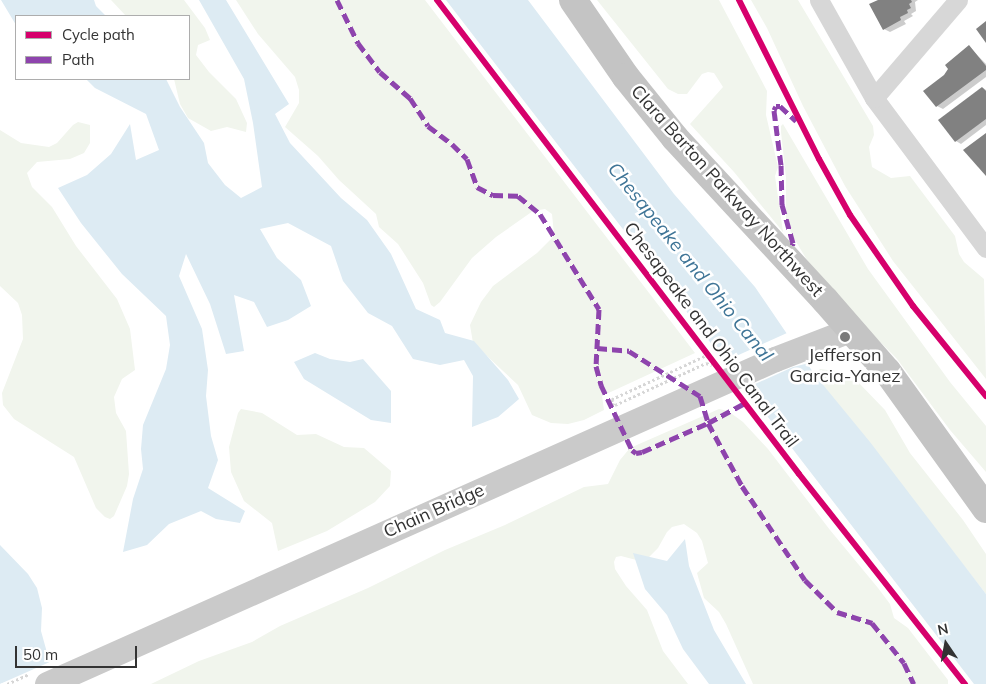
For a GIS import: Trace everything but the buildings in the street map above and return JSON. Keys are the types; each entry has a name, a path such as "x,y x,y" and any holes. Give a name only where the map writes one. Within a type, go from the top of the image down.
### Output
{"highway":[{"name":"Clara Barton Parkway Northwest","path":"573,0 615,62 670,132 898,385 986,508"}],"main road":[{"name":"Chain Bridge","path":"47,684 775,359 850,330"}],"street":[{"path":"819,0 874,98 986,248"},
{"path":"874,98 958,0"}],"path":[{"path":"709,354 612,399 612,404 706,363 711,363 716,368"}],"shaded area":[{"path":"111,0 184,0 205,28 210,40 198,45 196,55 209,72 236,99 247,123 246,132 227,127 211,131 188,118 180,104 174,80 190,80 190,15 125,15"},
{"path":"236,0 425,0 695,353 602,396 604,410 584,420 568,424 551,423 532,415 518,385 473,343 470,325 481,302 493,286 537,253 552,238 554,234 552,214 545,209 533,211 496,237 472,258 440,302 434,307 431,305 423,283 398,244 379,227 376,214 339,180 318,156 285,127 299,103 299,90 295,77 258,34"},
{"path":"597,0 719,0 767,91 766,115 778,167 775,176 783,232 734,172 690,124 723,87 714,73 702,74 687,94 678,94 668,89"},
{"path":"751,0 798,0 873,126 874,135 869,147 872,167 891,178 910,176 955,236 959,254 964,262 984,279 986,379 893,261 845,186 803,106 767,28"},
{"path":"78,122 90,125 90,143 84,153 70,159 37,162 27,173 32,187 52,207 76,246 117,299 130,329 135,370 122,379 114,397 116,413 126,431 129,474 127,486 114,516 110,519 105,517 96,508 74,457 14,419 3,405 2,393 23,339 22,315 18,303 0,286 0,130 21,143 49,147 57,143"},
{"path":"783,124 868,269 950,382 986,426 986,472 950,430 897,359 842,303 813,270 792,235 786,219 786,178 781,132"},
{"path":"820,369 835,371 858,382 885,410 910,453 963,520 986,554 986,594 815,375"},
{"path":"241,409 262,413 297,435 316,434 344,447 364,448 391,471 390,486 375,502 327,531 278,551 272,523 244,501 231,472 229,447 238,413"},
{"path":"719,409 728,411 743,422 768,449 830,530 878,588 890,604 894,618 908,628 948,680 948,684 753,684 726,624 719,612 704,598 697,573 708,563 702,541 697,533 684,524 672,527 658,548 644,562 621,556 616,557 614,562 615,569 626,586 647,610 663,651 688,684 151,684 199,661 252,642 280,626 368,588 445,550 505,525 584,487 608,484 620,460 630,448"}],"water":[{"path":"1,0 94,0 96,6 105,15 15,15 15,23"},
{"path":"199,0 226,0 289,104 275,114 290,143 341,198 367,220 391,254 416,309 440,320 445,333 474,341 508,380 519,399 498,417 472,427 473,376 464,360 440,365 413,359 392,326 368,313 343,281 331,246 288,223 260,229 277,258 301,280 311,306 288,320 267,327 254,302 234,295 244,351 226,354 210,304 186,254 179,276 202,329 208,370 206,396 211,436 218,460 208,488 245,511 240,523 216,519 201,511 169,524 147,545 123,552 133,499 143,469 141,449 143,425 166,369 170,345 166,316 122,274 81,223 58,188 87,175 111,154 130,124 136,160 159,150 146,114 95,88 87,80 166,80 180,107 204,143 208,163 225,185 241,198 262,187 253,123 244,79"},
{"name":"Chesapeake and Ohio Canal","path":"446,0 528,0 674,194 755,287 815,375 870,442 986,594 986,684 974,684"},
{"path":"315,353 330,359 350,362 363,359 391,391 391,423 371,420 304,379 294,362"},
{"path":"685,539 689,566 714,630 746,684 709,684 683,649 667,615 645,589 633,553 667,561"},
{"path":"0,545 28,574 37,588 42,608 41,631 51,667 0,684"}],"pier":[{"path":"787,333 809,363 793,367 744,389 723,362"},
{"path":"52,661 59,678 64,684 0,684"}],"marked path":[{"path":"337,0 358,43 380,72 410,98 428,126 452,144 467,159 477,187 493,195 518,196 540,214 599,309 596,366 601,385 632,450 636,453 642,452 708,423 745,403"},
{"path":"787,259 793,243 782,205 781,165 774,110 776,106 780,106 796,121"},
{"path":"597,348 629,351 700,396 708,423 742,486 805,580 837,612 872,623 904,663 914,684"}],"cycle path":[{"name":"Chesapeake and Ohio Canal Trail","path":"437,0 799,474 965,684"},
{"path":"739,0 819,159 850,215 913,306 986,396"}],"place":[{"name":"Jefferson Garcia-Yanez","path":"845,337"}]}
